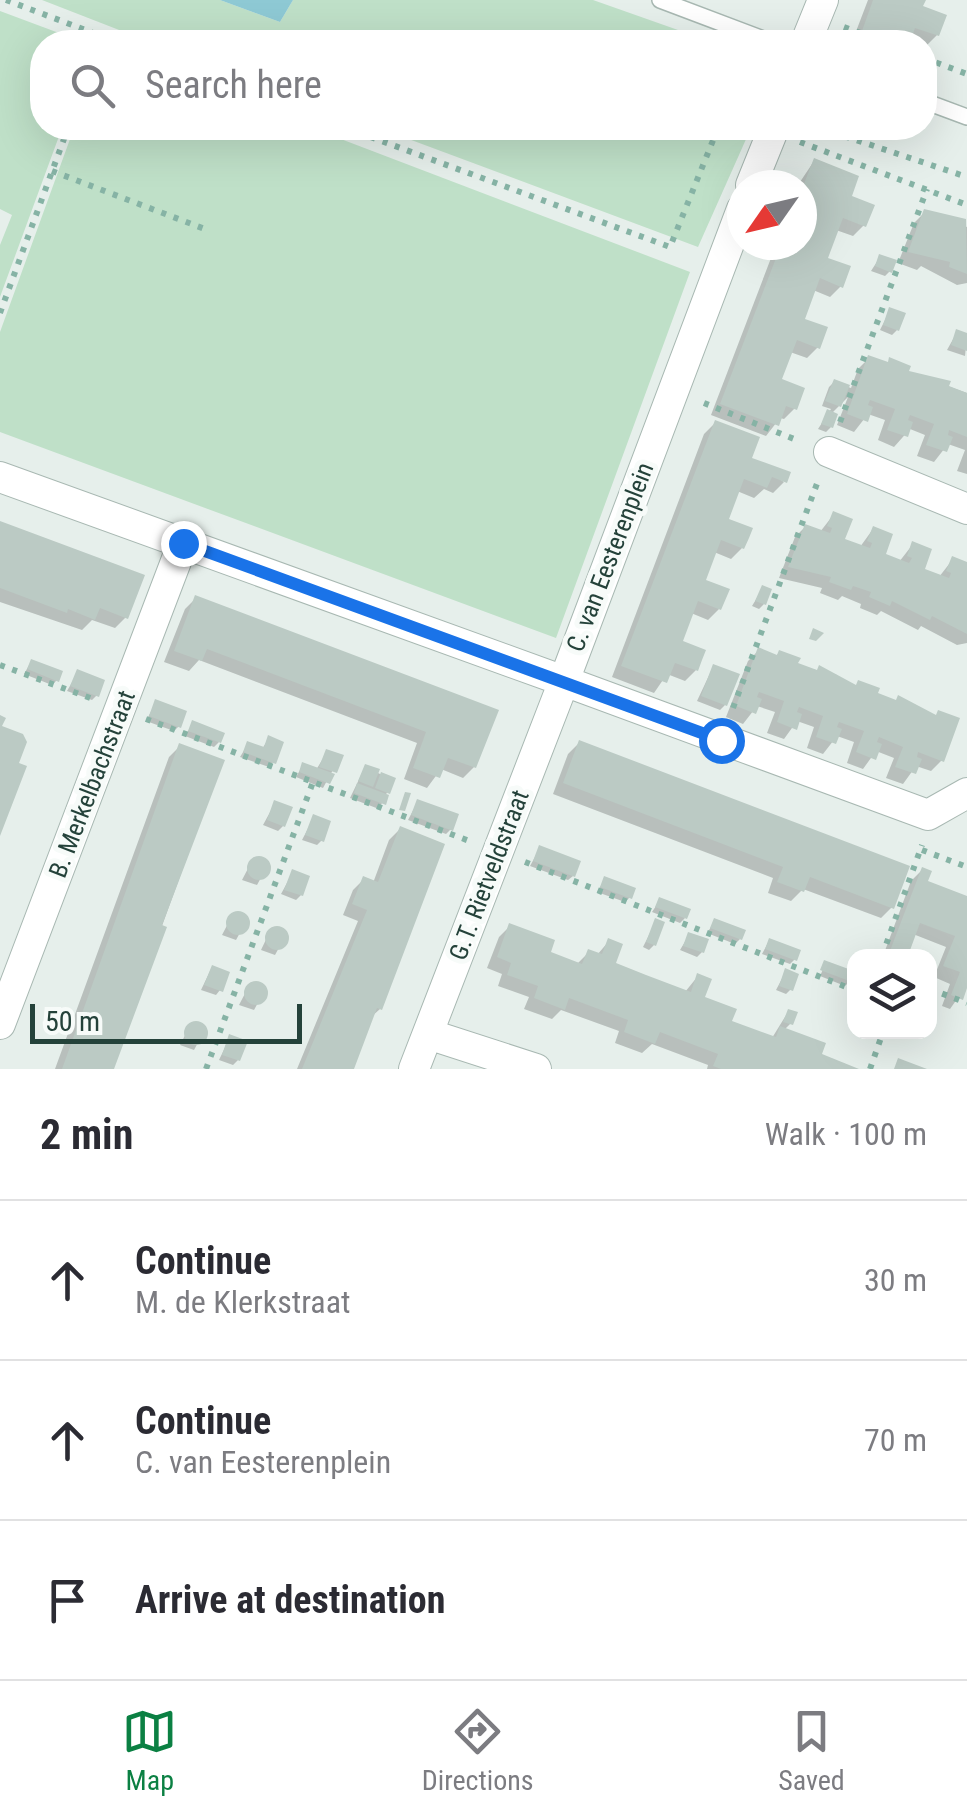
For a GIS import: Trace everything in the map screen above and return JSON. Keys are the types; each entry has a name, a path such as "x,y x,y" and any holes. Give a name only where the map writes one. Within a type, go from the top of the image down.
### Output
{"street":[{"path":"811,30 822,0"},
{"path":"757,170 769,140"},
{"name":"C. van Eesterenplein","path":"0,476 564,681 727,248"},
{"path":"828,452 967,509"},
{"name":"B. Merkelbachstraat","path":"0,1024 183,543"},
{"path":"564,681 928,816 967,792"},
{"name":"G.T. Rietveldstraat","path":"414,1069 564,681"},
{"path":"428,1034 536,1069"}],"lane":[{"path":"660,0 740,30"},
{"path":"937,106 967,117"}],"path":[{"path":"6,0 76,30"},
{"path":"937,63 967,74"},
{"path":"0,313 64,140"},
{"path":"379,140 670,247 713,140"},
{"path":"801,140 967,205"},
{"path":"856,140 967,177"},
{"path":"52,171 210,231"},
{"path":"673,390 828,452"},
{"path":"0,664 847,987"},
{"path":"206,1069 313,782"},
{"path":"884,949 928,816"},
{"path":"920,849 967,867"},
{"path":"937,992 967,1004"},
{"path":"870,1069 881,1039"}],"green space":[{"path":"42,0 220,0 280,22 293,0 593,0 678,30 119,30"},
{"path":"0,11 51,30 30,30 30,140 58,140 0,297 0,245 12,215 0,209"},
{"path":"70,140 344,140 690,272 556,638 0,432 0,332"},
{"path":"411,140 746,140 732,170 727,170 727,182 698,247"}],"water":[{"path":"220,0 293,0 280,22"}],"building":[{"path":"873,0 926,0 923,6 947,15 939,36 937,30 915,28 862,30"},
{"path":"814,158 859,176 852,196 875,205 866,227 843,218 828,258 851,266 843,288 820,278 805,319 828,327 820,349 797,340 782,379 805,388 797,410 786,406 779,426 720,404 775,260 817,260 817,170 809,170"},
{"path":"924,209 966,219 967,274 949,267 950,262 908,252"},
{"path":"879,254 897,260 892,273 875,266"},
{"path":"889,307 906,313 899,331 883,325"},
{"path":"956,329 967,333 967,351 951,345"},
{"path":"868,355 888,362 889,357 911,366 909,371 951,381 949,386 967,393 967,437 949,430 948,435 953,437 947,452 926,445 934,424 910,415 908,420 913,422 908,437 887,430 895,409 870,400 868,405 873,407 868,422 847,414"},
{"path":"834,379 850,385 841,407 825,401"},
{"path":"827,409 838,414 833,428 821,424"},
{"path":"715,420 760,437 752,458 791,472 787,483 772,477 767,488 744,479 729,519 753,528 744,549 721,540 706,580 730,589 721,610 698,601 683,641 706,650 698,671 675,663 667,683 621,666"},
{"path":"833,511 853,519 845,539 870,548 872,543 867,541 873,526 893,534 886,554 909,563 912,541 932,549 925,569 949,578 951,573 946,571 952,556 967,562 967,634 932,616 930,620 892,601 890,606 869,597 871,592 829,582 831,577 788,567 805,524 830,533 832,528 827,526"},
{"path":"0,521 145,575 128,619 100,608 95,620 0,588"},
{"path":"762,585 772,589 766,605 755,601"},
{"path":"195,595 499,710 476,768 448,758 440,778 413,768 426,732 207,649 202,661 174,651"},
{"path":"813,628 824,633 816,641 809,639"},
{"path":"758,647 777,655 779,650 801,658 798,663 817,670 819,665 856,685 858,680 880,688 878,693 896,700 898,695 936,715 938,710 960,718 944,762 918,752 917,757 922,759 916,774 895,767 903,747 879,737 877,742 882,744 876,760 856,752 864,731 839,722 837,727 842,729 836,744 816,737 823,716 799,707 797,712 802,714 797,730 777,722 784,701 759,692 757,697 762,699 756,714 736,706"},
{"path":"31,659 63,671 59,682 27,669"},
{"path":"713,664 740,674 727,706 701,696"},
{"path":"77,669 105,680 99,697 70,686"},
{"path":"155,699 187,711 181,728 149,716"},
{"path":"0,715 6,718 2,726 23,734 27,742 19,763 27,766 0,836"},
{"path":"192,720 225,733 221,743 188,731"},
{"path":"268,735 284,742 276,764 243,752 247,741 264,747"},
{"path":"579,740 910,866 894,909 810,877 804,892 777,882 783,867 563,783"},
{"path":"179,743 225,760 162,925 167,927 114,1069 62,1069"},
{"path":"326,749 344,755 337,773 319,767"},
{"path":"302,762 335,774 330,784 299,772"},
{"path":"365,764 380,769 373,787 358,781"},
{"path":"381,772 396,778 390,794 375,788"},
{"path":"357,783 389,795 386,805 354,793"},
{"path":"405,792 411,793 405,811 399,810"},
{"path":"417,799 459,814 453,831 411,815"},
{"path":"274,800 293,807 285,827 267,820"},
{"path":"313,814 331,821 324,842 305,835"},
{"path":"400,826 445,844 382,1010 377,1008 354,1069 302,1069 367,910 352,904 363,876 378,882"},
{"path":"539,845 581,861 575,877 533,861"},
{"path":"259,856 271,868 259,880 247,868"},
{"path":"922,867 932,871 928,881 967,896 967,988 963,1000 951,995 960,972 943,966 955,936 920,923 910,949 891,949"},
{"path":"292,869 310,876 303,896 284,890"},
{"path":"604,876 636,888 632,899 600,887"},
{"path":"659,897 691,909 687,919 655,907"},
{"path":"238,911 250,923 238,935 226,923"},
{"path":"655,918 665,922 656,946 646,942"},
{"path":"714,918 746,930 742,940 710,928"},
{"path":"509,923 555,940 551,952 582,964 588,949 602,954 608,938 623,944 616,963 646,975 691,992 697,973 712,979 705,997 737,1009 732,1021 776,1037 780,1026 826,1043 822,1054 859,1069 721,1069 713,1066 718,1054 660,1032 655,1044 624,1032 628,1020 569,998 565,1010 534,998 538,986 507,975 511,963 497,957"},
{"path":"277,926 289,938 277,950 265,938"},
{"path":"688,932 709,939 704,953 683,946"},
{"path":"769,938 801,950 797,961 765,949"},
{"path":"824,960 847,968 847,980 820,970"},
{"path":"212,965 230,972 223,992 204,985"},
{"path":"785,968 799,974 793,991 779,986"},
{"path":"256,981 268,993 256,1005 244,993"},
{"path":"788,1009 798,1012 793,1025 783,1022"},
{"path":"196,1021 208,1033 196,1045 184,1033"},
{"path":"229,1034 248,1041 240,1061 222,1055"},
{"path":"898,1058 927,1069 894,1069"}],"route":[{"path":"183,543 721,740"}]}
